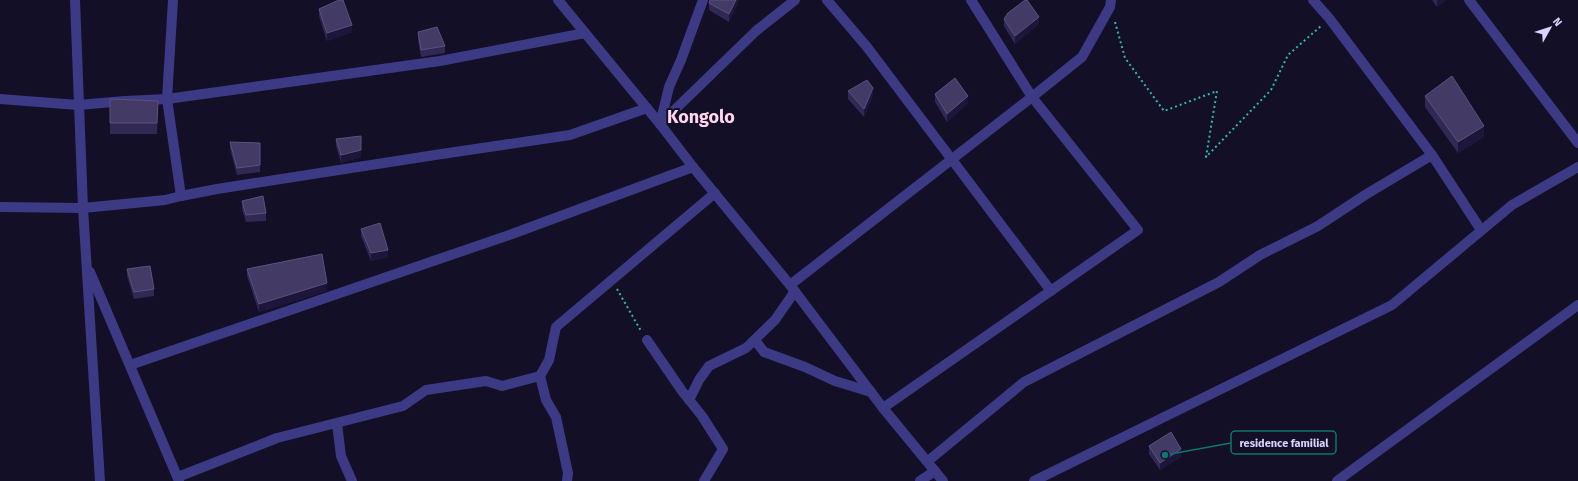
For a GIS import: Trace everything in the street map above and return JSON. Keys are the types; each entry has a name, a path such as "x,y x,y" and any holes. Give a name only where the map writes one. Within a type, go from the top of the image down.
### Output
{"street":[{"path":"75,0 83,208 100,481"},
{"path":"173,0 167,99 181,196"},
{"path":"558,0 793,288 883,408 943,481"},
{"path":"660,124 669,87 681,60 703,0"},
{"path":"660,124 756,31 795,0"},
{"path":"827,0 867,47 1051,291"},
{"path":"883,408 1138,230 1032,97 971,0"},
{"path":"1313,0 1329,18 1432,155 1481,230"},
{"path":"1469,0 1578,143"},
{"path":"689,400 709,366 746,348 775,320 793,288 952,159 1082,57 1111,3"},
{"path":"0,99 78,105 167,99 440,61 584,33"},
{"path":"0,207 83,208 166,200 181,196 435,154 570,135 647,108"},
{"path":"928,461 1024,382 1219,282 1260,255 1318,226 1365,195 1432,155"},
{"path":"130,365 512,234 693,167"},
{"path":"1034,481 1392,305 1512,205 1578,167"},
{"path":"568,481 568,473 556,417 546,400 540,376 549,360 556,327 715,193"},
{"path":"86,264 179,479 277,438 403,406 426,390 486,381 502,386 540,376"},
{"path":"1337,481 1578,304"},
{"path":"647,340 702,416 723,449 704,481"},
{"path":"755,340 764,352 806,366 835,381 871,392"},
{"path":"336,424 341,456 352,481"},
{"path":"920,481 935,471"}],"path":[{"path":"1111,3 1125,58 1164,111 1217,92 1206,157 1271,90 1288,55 1329,18"},
{"path":"612,280 633,319 647,340"}],"building":[{"path":"339,0 343,0 352,25 327,33 319,9"},
{"path":"710,0 736,0 729,14 709,3"},
{"path":"1027,0 1039,17 1015,36 1004,19 1008,13"},
{"path":"437,27 445,46 421,50 418,32"},
{"path":"1452,76 1484,126 1458,142 1425,96"},
{"path":"955,78 968,96 947,114 935,94"},
{"path":"867,80 873,88 864,109 848,91"},
{"path":"110,99 158,101 157,123 110,123"},
{"path":"361,136 361,150 341,155 336,139"},
{"path":"230,142 260,143 260,165 237,168"},
{"path":"263,196 266,213 246,215 242,201"},
{"path":"380,223 388,250 371,253 361,229"},
{"path":"322,254 327,283 259,304 247,269"},
{"path":"150,266 154,289 134,292 127,269"},
{"path":"1171,432 1181,449 1160,463 1149,446"}],"place":[{"name":"residence familial","path":"1165,455"}],"district":[{"name":"Kongolo","path":"701,117"}]}
